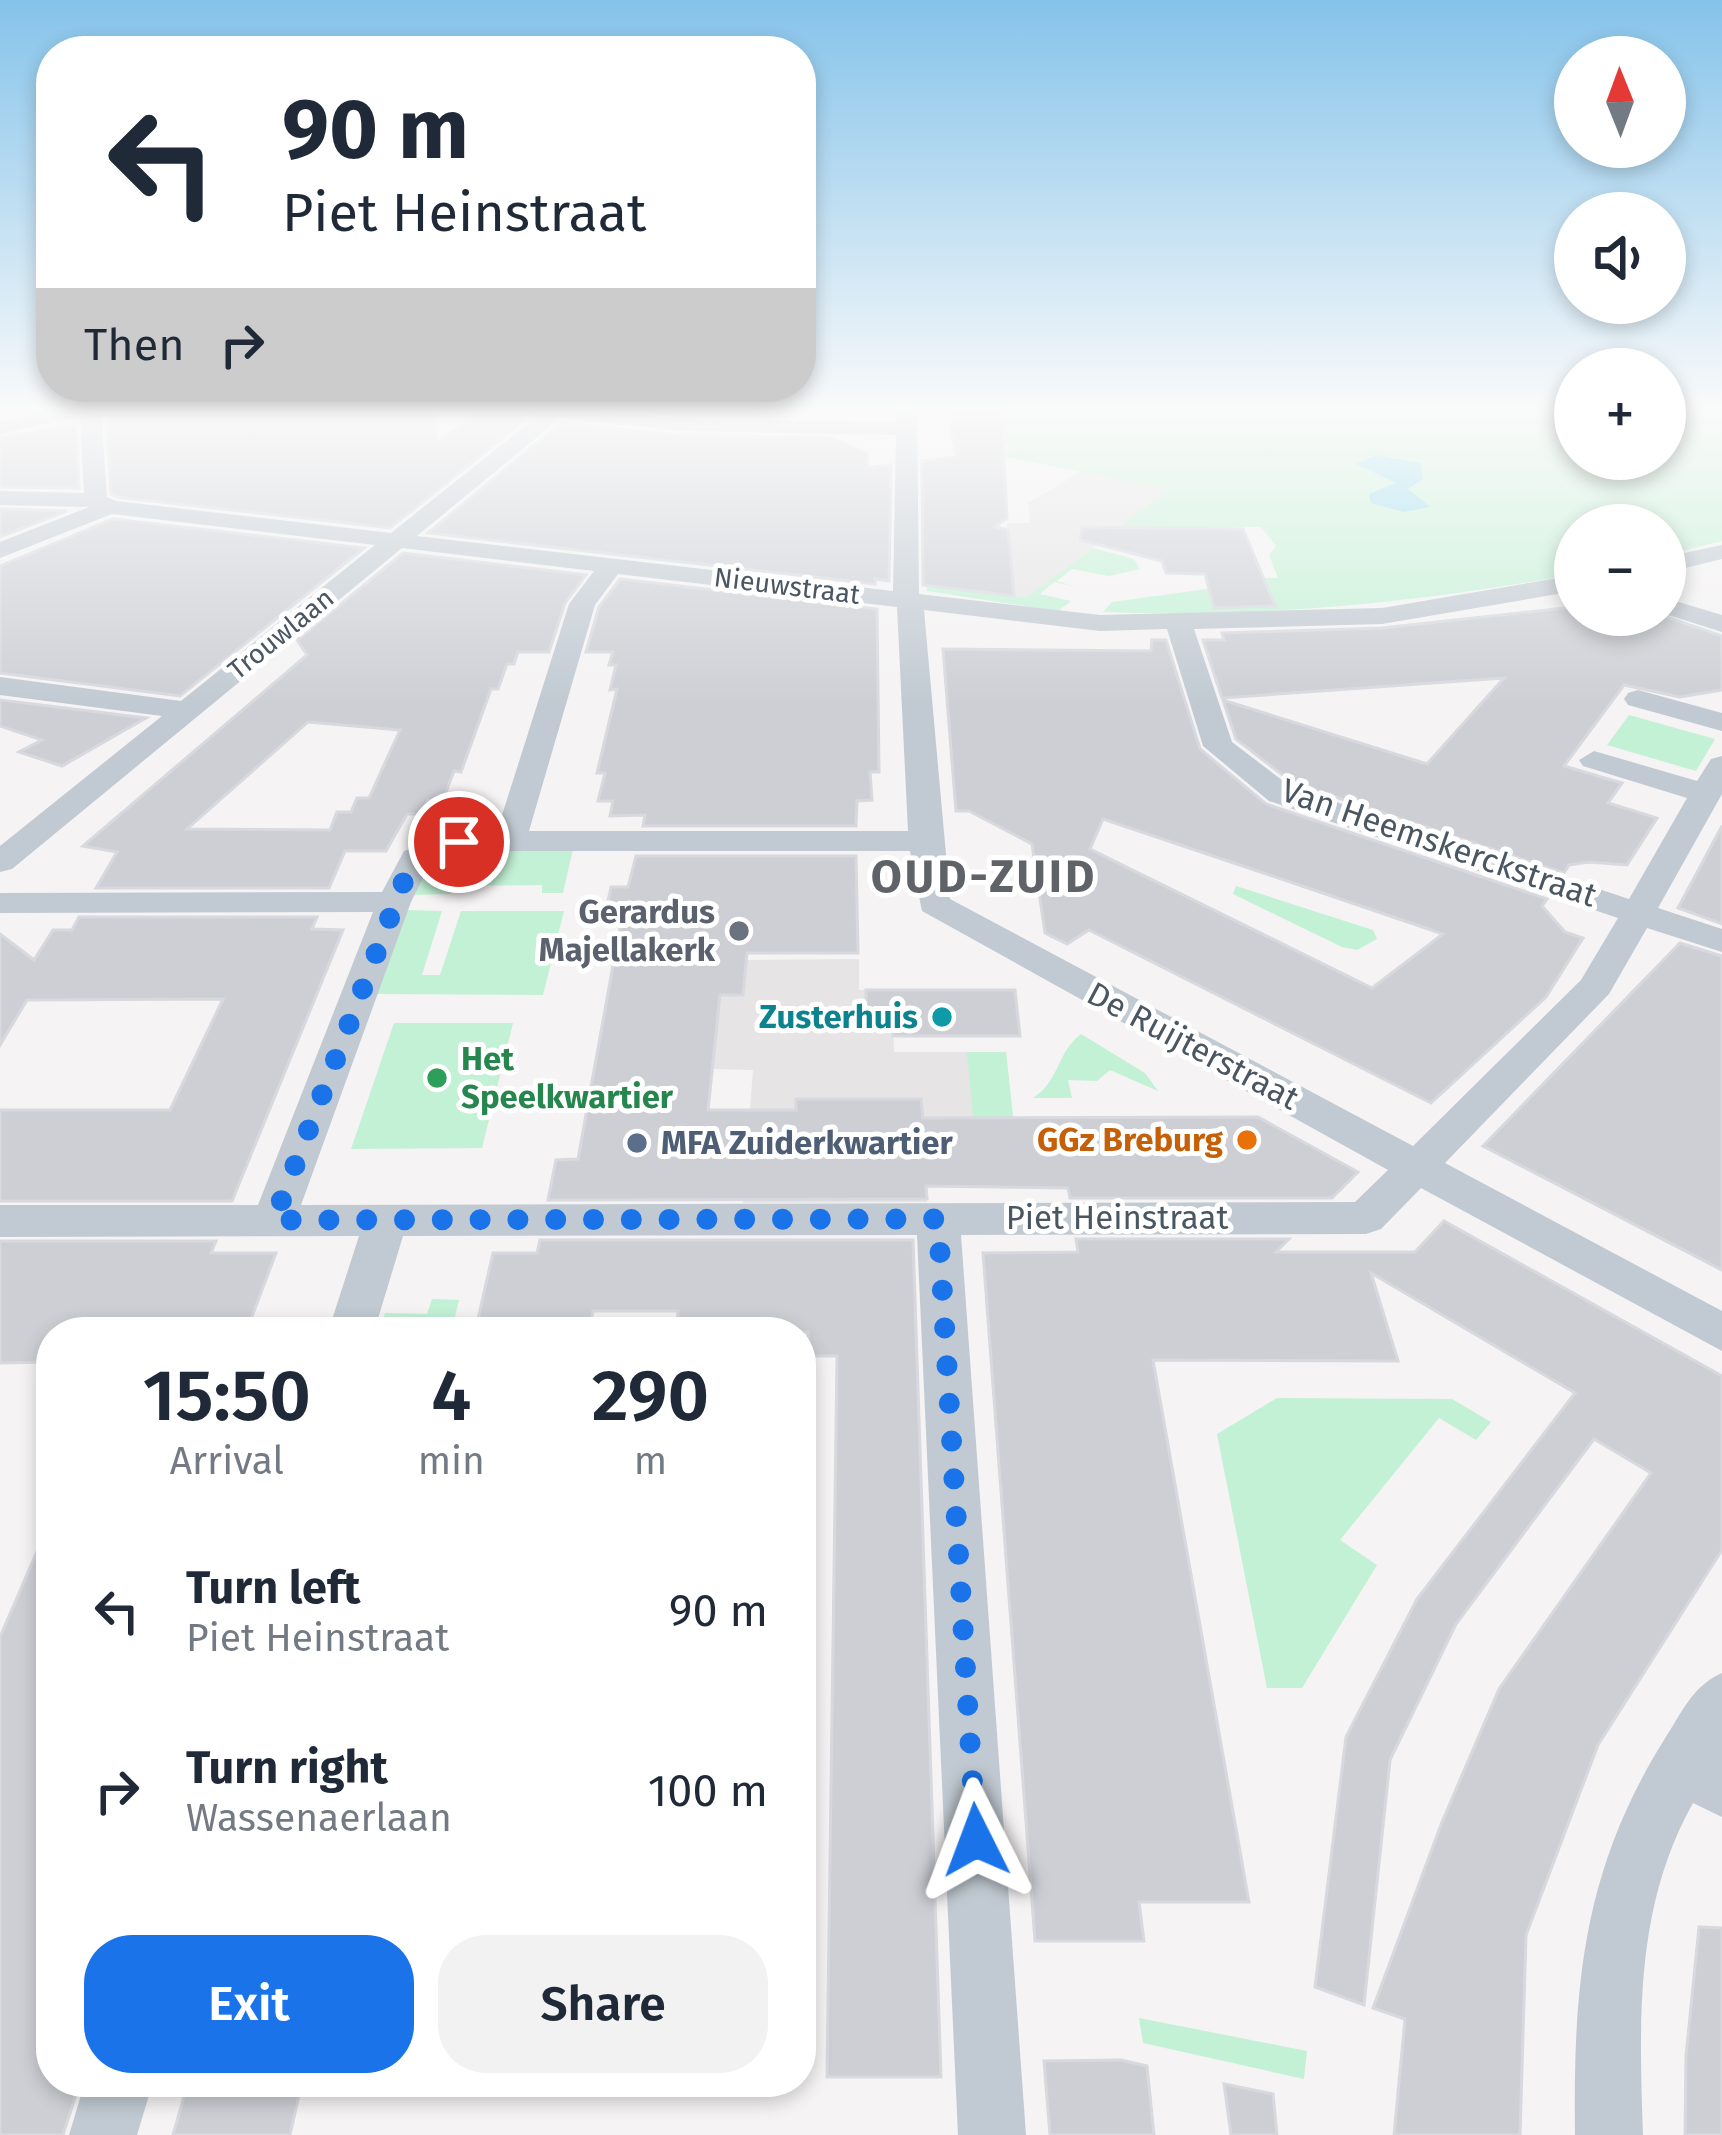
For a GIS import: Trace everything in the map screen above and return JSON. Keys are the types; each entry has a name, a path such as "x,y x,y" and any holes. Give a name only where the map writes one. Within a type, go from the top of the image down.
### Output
{"street":[{"path":"0,551 100,506"},
{"name":"Nieuwstraat","path":"118,506 1093,622 1179,624 1399,614 1554,587"},
{"name":"Trouwlaan","path":"0,862 439,506"},
{"name":"De Ruijterstraat","path":"904,506 903,582 929,892 945,913 1722,1333"},
{"path":"1686,560 1722,552"},
{"path":"510,841 582,604 612,565"},
{"path":"1686,613 1722,624"},
{"name":"Van Heemskerckstraat","path":"1179,624 1218,746 1280,794 1722,941"},
{"path":"0,686 186,710"},
{"path":"1638,699 1722,722"},
{"path":"1594,760 1714,779"},
{"name":"Piet Heinstraat","path":"0,1221 1366,1218 1596,986 1635,909 1714,779"},
{"path":"274,1220 394,902 410,865 428,848 510,841 925,841"},
{"path":"0,903 394,902"},
{"path":"938,1219 992,2135"},
{"path":"356,1317 386,1220"},
{"path":"1609,2135 1606,2016 1615,1939 1630,1873 1703,1775 1722,1700"},
{"path":"103,2135 114,2097"}],"shaded area":[{"path":"1028,506 1148,506 1028,597 937,587 1007,532 1007,523 1030,523"},
{"path":"859,959 859,990 893,990 893,1012 866,1021 893,1021 894,1052 1006,1052 1013,1117 957,1118 959,1158 925,1158 927,1202 743,1203 753,1070 712,1069 718,1009 678,995 742,995 746,960"}],"green space":[{"path":"1147,506 1554,506 1554,577 1340,606 1222,613 1103,612 1112,602 1221,587 1231,578 1278,578 1269,555 1276,546 1261,527 1136,527 1107,547 1097,544"},
{"path":"1686,506 1722,506 1722,541 1686,550"},
{"path":"1093,548 1134,559 1140,569 1109,576 1072,569 1057,581 1076,587 1054,582 1040,594 1071,601 1058,611 927,591 926,577 938,587 1027,597"},
{"path":"1629,715 1715,739 1696,771 1607,745"},
{"path":"465,849 573,849 563,893 542,893 542,885 453,886 451,894 413,895 426,864"},
{"path":"1236,886 1373,930 1377,939 1357,950 1342,947 1233,894"},
{"path":"405,910 442,911 422,975 440,975 461,911 564,911 543,995 378,994 375,999"},
{"name":"Het Speelkwartier","path":"394,1023 513,1023 482,1148 351,1149"},
{"path":"1081,1034 1145,1073 1158,1091 1110,1070 1097,1081 1068,1080 1072,1098 1033,1098"},
{"path":"967,1052 1006,1052 1013,1117 973,1117"},
{"path":"432,1299 459,1300 455,1317 384,1317 385,1313 427,1314"},
{"path":"1277,1398 1452,1399 1491,1422 1476,1440 1439,1418 1340,1540 1377,1565 1302,1688 1267,1688 1217,1434"},
{"path":"1139,2018 1307,2051 1304,2079 1143,2043"}],"water":[{"path":"1381,506 1430,507 1404,512"}],"building":[{"path":"193,506 418,506 390,528"},
{"path":"461,506 890,506 889,581 875,579 875,584 428,533"},
{"path":"922,506 1006,506 1007,518 995,527 1008,530 1014,596 923,585"},
{"path":"0,509 67,511 0,537"},
{"path":"113,519 364,548 180,696 0,673 0,566"},
{"path":"1082,527 1243,529 1275,606 1214,608 1205,574 1166,573 1162,561 1080,540"},
{"path":"403,553 586,575 565,603 549,652 518,652 514,664 507,664 498,689 491,689 461,772 454,771 443,800 428,800 422,814 407,814 386,851 345,851 329,888 96,888 117,852 83,846 307,655 297,640","holes":["308,722 400,730 369,798 357,798 351,812 337,812 330,830 187,829"]},
{"path":"620,579 877,609 879,772 870,772 872,800 857,801 856,826 643,826 645,815 610,816 613,801 598,801 605,773 597,773 617,689 610,690 616,665 609,665 613,652 586,652 599,607"},
{"path":"1554,609 1554,636 1686,636 1686,624 1722,636 1722,690 1680,697 1624,685 1564,766 1622,783 1608,803 1657,818 1627,865 1589,862 1569,865 1564,873 1293,783 1236,739 1223,700 1427,764 1504,678 1222,698 1203,640 1224,640 1222,633 1382,628"},
{"path":"1152,640 1166,640 1200,749 1266,804 1547,899 1542,906 1565,932 1583,938 1546,997 1431,1103 1089,930 1067,944 1045,933 1032,844 969,811 956,811 943,649 1151,651","holes":["1103,819 1443,934 1372,988 1090,849"]},
{"path":"0,700 146,718 62,766 19,752 42,740 0,726"},
{"path":"1722,826 1722,924 1678,908"},
{"path":"636,856 856,856 858,953 747,953 743,995 720,995 708,1110 796,1110 796,1099 921,1099 923,1118 1258,1117 1358,1172 1332,1198 1070,1198 1068,1188 926,1186 927,1199 548,1200 556,1160 578,1159 621,921 604,920 611,887 628,887"},
{"path":"79,917 317,917 312,929 343,930 232,1201 0,1201 0,1110 170,1110 223,999 27,1000 0,1045 0,934 34,960 53,930 72,930"},
{"path":"1680,943 1722,956 1722,1270 1483,1146"},
{"name":"Zusterhuis","path":"866,990 1015,990 1020,1036 893,1036 893,1022 866,1021"},
{"path":"1444,1221 1722,1376 1722,1550 1598,1745 1526,1935 1520,2135 1394,2135 1405,2019 1373,2008 1442,1822 1499,1689 1651,1473 1594,1439 1456,1624 1390,1760 1364,2005 1315,1987 1346,1737 1417,1599 1575,1393 1371,1273 1398,1361 1153,1360 1249,1902 1139,1902 1144,1941 1035,1941 983,1253 1078,1252 1076,1239 1289,1239 1276,1252 1415,1252"},
{"path":"540,1240 913,1240 941,2077 827,2077 837,1356 816,1356 816,1317 677,1317 678,1311 593,1311 592,1317 478,1317 493,1253 537,1253"},
{"path":"0,1241 216,1241 211,1253 276,1253 252,1317 36,1317 36,1362 0,1363"},
{"path":"36,1554 36,2097 75,2097 63,2135 0,2135 0,1637"},
{"path":"1699,1927 1722,1928 1722,2135 1685,2135 1686,2056"},
{"path":"1121,2060 1147,2066 1154,2135 1050,2135 1044,2061"},
{"path":"1224,2084 1273,2094 1277,2135 1231,2135"},
{"path":"184,2097 299,2097 290,2135 173,2135"}],"place":[{"name":"Gerardus Majellakerk","path":"739,931"},
{"name":"Zusterhuis","path":"942,1017"},
{"name":"Het Speelkwartier","path":"437,1078"},
{"name":"GGz Breburg","path":"1247,1140"},
{"name":"MFA Zuiderkwartier","path":"637,1143"}],"district":[{"name":"OUD-ZUID","path":"984,877"}],"route":[{"path":"459,842 428,848 410,865 274,1220 938,1219 976,1840"}]}
